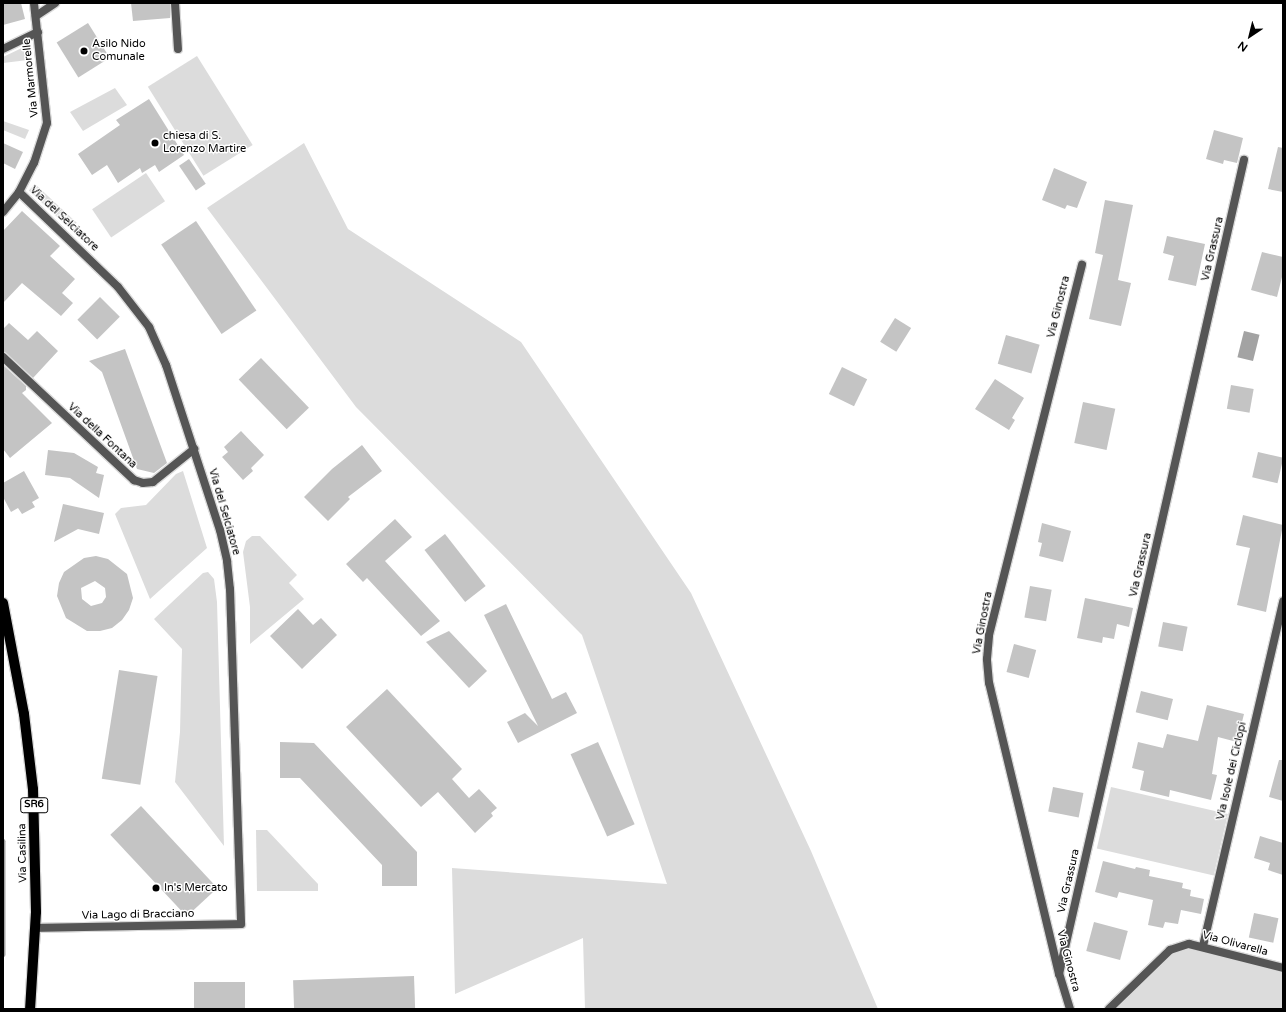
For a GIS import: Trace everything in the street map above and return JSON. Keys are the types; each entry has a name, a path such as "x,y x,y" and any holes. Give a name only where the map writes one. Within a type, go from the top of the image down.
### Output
{"main road":[{"name":"Via Casilina","path":"3,604 31,768 35,830 35,928 30,1009"}],"street":[{"name":"Via Marmorelle","path":"3,212 19,192 38,151 47,123 34,3"},
{"path":"36,16 55,3"},
{"path":"175,3 178,49"},
{"path":"3,49 38,32"},
{"name":"Via Grassura","path":"1059,974 1244,160"},
{"name":"Via del Selciatore","path":"19,192 102,271 139,311 160,350 222,537 228,569 241,924"},
{"name":"Via Ginostra","path":"1070,1009 1059,974 989,683 986,659 989,635 1082,264"},
{"name":"Via della Fontana","path":"3,357 134,480 143,484 153,482 194,449"},
{"name":"Via Isole dei Ciclopi","path":"1203,946 1283,601"},
{"name":"Via Lago di Bracciano","path":"35,928 241,924"},
{"name":"Via Olivarella","path":"1109,1009 1170,950 1189,944 1203,946 1283,968"}],"shaded area":[{"path":"26,46 28,60 3,63 3,57"},
{"path":"197,56 253,145 203,176 148,87"},
{"path":"115,88 127,105 83,131 70,112"},
{"path":"3,121 29,130 25,139 3,130"},
{"path":"304,143 348,229 521,342 691,593 811,851 878,1009 585,1009 583,938 455,994 452,868 667,884 582,635 356,407 207,208"},
{"path":"146,173 165,201 111,238 92,209"},
{"path":"35,184 77,223 71,229 29,191"},
{"path":"1244,331 1260,335 1253,361 1237,357"},
{"path":"183,471 207,548 150,599 115,514 121,508 146,505 176,474"},
{"path":"252,536 260,536 297,575 289,583 304,599 250,644 250,607 243,552 246,541"},
{"path":"208,572 214,579 217,602 224,846 175,782 180,732 182,649 154,619 203,573"},
{"path":"1111,787 1228,814 1214,875 1097,848"},
{"path":"256,830 267,830 318,884 318,891 257,891"},
{"path":"1203,946 1283,968 1283,1009 1109,1009 1170,950"}],"building":[{"path":"3,3 21,3 25,19 3,25"},
{"path":"131,3 170,3 170,18 133,21"},
{"name":"Asilo Nido Comunale","path":"88,23 110,58 78,77 57,43"},
{"name":"chiesa di S. Lorenzo Martire","path":"149,99 184,155 159,172 155,165 142,173 140,168 118,183 107,165 92,175 78,154 120,125 116,120"},
{"path":"1214,130 1243,138 1237,163 1224,160 1223,164 1206,159"},
{"path":"3,143 23,152 15,169 3,163"},
{"path":"1278,147 1283,148 1283,192 1268,189"},
{"path":"189,159 206,184 196,191 179,166"},
{"path":"1054,168 1087,182 1077,208 1067,205 1065,209 1042,200"},
{"path":"1105,200 1133,205 1118,280 1131,283 1121,326 1089,319 1103,255 1095,253"},
{"path":"22,211 60,246 50,256 75,279 62,293 73,303 61,316 22,283 3,303 3,231"},
{"path":"196,221 256,311 222,334 161,244"},
{"path":"1167,236 1205,244 1196,286 1168,280 1174,256 1163,253"},
{"path":"1262,252 1283,257 1283,273 1277,297 1251,290"},
{"path":"100,297 120,317 97,339 77,320"},
{"path":"895,318 911,328 896,352 880,342"},
{"path":"9,323 28,340 37,331 58,351 33,378 3,352 3,329"},
{"path":"1006,335 1040,345 1031,373 998,364"},
{"path":"125,349 167,463 154,473 137,469 102,372 89,361"},
{"path":"261,358 309,408 287,429 239,380"},
{"path":"3,365 26,386 26,390 22,393 52,423 10,458 3,449"},
{"path":"842,367 867,379 854,406 829,394"},
{"path":"995,379 1024,398 1012,418 1015,420 1009,430 975,409"},
{"path":"1231,385 1254,389 1249,413 1227,409"},
{"path":"1083,402 1115,409 1107,450 1074,443"},
{"path":"241,431 264,455 251,468 253,471 243,480 222,457 228,452 224,447"},
{"path":"362,445 382,471 348,497 350,499 328,521 304,497 332,469"},
{"path":"48,450 74,453 98,467 96,473 104,475 99,498 70,478 45,475"},
{"path":"1258,452 1283,458 1277,483 1252,477"},
{"path":"24,471 39,498 32,502 35,507 22,514 18,508 11,512 3,497 3,483"},
{"path":"63,504 104,513 99,534 78,529 54,542"},
{"path":"1243,515 1283,525 1266,612 1237,605 1250,548 1236,545"},
{"path":"395,519 412,537 385,561 440,621 421,636 367,578 363,582 346,564"},
{"path":"1042,523 1071,531 1063,562 1039,556 1042,543 1038,542"},
{"path":"445,534 486,586 465,602 425,550"},
{"path":"96,556 108,559 127,574 133,598 129,610 122,620 112,628 100,631 87,631 66,618 57,596 59,583 64,572 84,558","holes":["95,581 105,588 106,597 102,603 91,606 82,599 81,588"]},
{"path":"1030,586 1052,590 1046,621 1024,618"},
{"path":"1085,598 1133,608 1129,627 1117,624 1114,639 1103,637 1102,643 1077,638"},
{"path":"506,604 552,699 566,692 577,713 518,743 507,722 525,713 538,726 484,615"},
{"path":"298,609 313,625 321,618 337,635 302,669 270,636"},
{"path":"1163,622 1188,627 1183,651 1158,647"},
{"path":"449,631 487,671 469,688 426,642"},
{"path":"1014,644 1036,650 1029,678 1006,672"},
{"path":"119,670 158,676 140,785 102,779"},
{"path":"387,689 462,769 452,779 469,798 479,789 497,808 491,813 493,816 475,833 438,792 421,807 346,727"},
{"path":"1141,691 1173,699 1168,720 1136,712"},
{"path":"1207,705 1244,714 1237,742 1218,737 1212,774 1217,775 1211,800 1170,790 1169,797 1140,790 1144,771 1132,768 1138,742 1163,748 1167,734 1198,741"},
{"path":"280,742 314,743 417,852 417,886 382,886 382,865 300,778 280,778"},
{"path":"598,742 635,824 607,836 571,754"},
{"path":"1279,760 1283,760 1283,801 1269,797"},
{"path":"1053,787 1083,793 1079,817 1048,812"},
{"path":"141,806 217,888 187,917 110,835"},
{"path":"1260,836 1283,843 1283,875 1268,870 1270,863 1254,858"},
{"path":"1103,861 1135,869 1136,867 1150,870 1149,876 1183,883 1182,888 1191,890 1190,896 1204,899 1201,914 1181,910 1178,924 1165,922 1163,928 1148,925 1153,900 1119,892 1117,898 1095,892"},
{"path":"1254,913 1278,918 1273,943 1249,937"},
{"path":"1094,922 1128,931 1120,960 1086,951"},
{"path":"414,976 415,1009 294,1009 293,980"},
{"path":"194,982 245,982 245,1009 194,1009"}],"waterway":[{"path":"3,841 3,954"}],"place":[{"name":"Asilo Nido Comunale","path":"84,51"},
{"name":"chiesa di S. Lorenzo Martire","path":"155,143"},
{"name":"In's Mercato","path":"156,888"}]}
